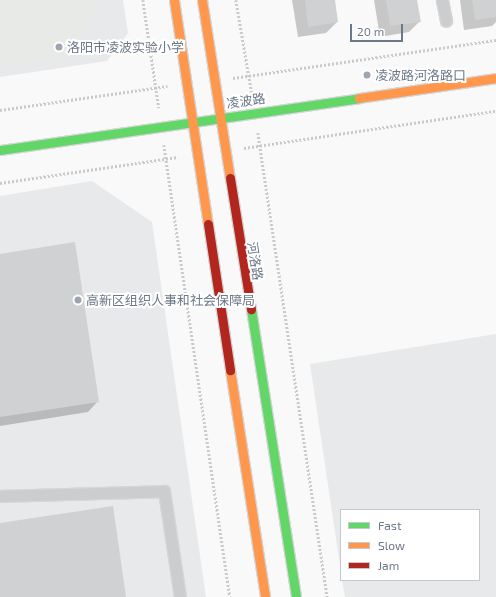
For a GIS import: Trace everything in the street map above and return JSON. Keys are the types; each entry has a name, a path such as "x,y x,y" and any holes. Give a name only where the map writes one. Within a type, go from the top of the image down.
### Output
{"main road":[{"path":"174,0 185,85 185,108 191,122 265,597"},
{"name":"河洛路","path":"202,0 214,80 210,104 220,118 224,151 296,597"},
{"name":"凌波路","path":"0,150 496,78"},
{"name":"凌波路","path":"185,108 231,101"}],"lane":[{"path":"442,0 446,21"},
{"path":"0,496 164,491 180,597"}],"path":[{"path":"143,0 230,597"},
{"path":"236,0 247,76 255,113 327,597"},
{"path":"214,80 496,40"},
{"path":"0,110 156,87 185,85"},
{"path":"224,151 496,111"},
{"path":"0,183 196,155"}],"shaded area":[{"name":"洛阳市凌波实验小学","path":"0,0 123,0 128,33 107,61 0,77"},
{"name":"洛阳市凌波实验小学","path":"0,0 94,0 95,7 83,40 64,55 0,67"},
{"path":"92,181 152,222 206,597 0,597 0,196"},
{"path":"496,334 496,597 345,597 342,581 480,581 480,509 340,509 340,565 310,364"}],"building":[{"path":"305,0 335,0 338,22 308,27"},
{"path":"386,0 417,0 421,22 390,26"},
{"path":"472,0 496,0 496,17 475,20"},
{"path":"75,242 99,402 0,417 0,254"},
{"path":"113,506 126,597 0,597 0,523"}],"traffic: fast":[{"path":"0,150 359,98"},
{"path":"251,309 296,597"}],"traffic: slow":[{"path":"174,0 208,224"},
{"path":"202,0 230,178"},
{"path":"359,98 496,78"},
{"path":"230,370 265,597"}],"traffic: jam":[{"path":"230,178 251,309"},
{"path":"208,224 230,370"}],"place":[{"name":"洛阳市凌波实验小学","path":"59,47"},
{"name":"凌波路河洛路口","path":"367,75"},
{"name":"高新区组织人事和社会保障局","path":"78,300"}]}
